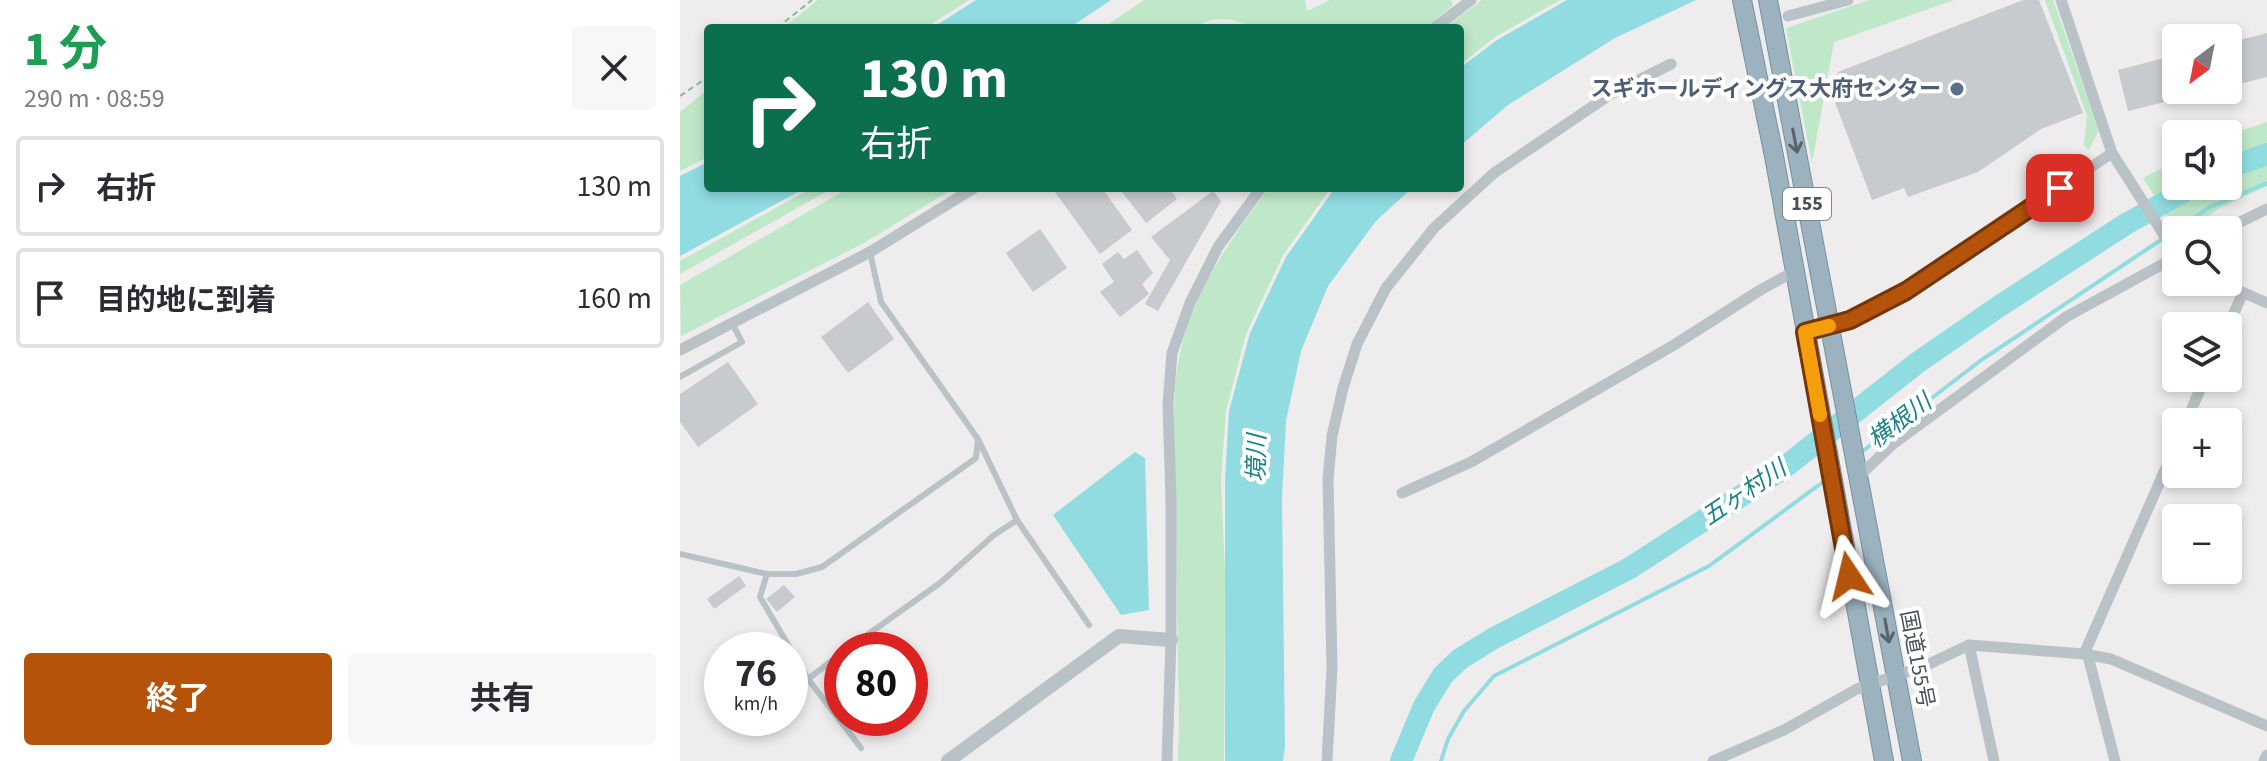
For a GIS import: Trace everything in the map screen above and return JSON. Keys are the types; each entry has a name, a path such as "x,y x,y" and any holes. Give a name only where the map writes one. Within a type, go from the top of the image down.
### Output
{"highway":[{"name":"155","path":"1742,0 1774,156 1884,761"},
{"name":"国道155号","path":"1769,5 1912,761"}],"street":[{"path":"1439,24 1471,0"},
{"path":"1788,16 1848,0"},
{"path":"2061,0 2112,153 2162,233"},
{"path":"1327,761 1332,668 1328,479 1332,436 1357,344 1386,288 1434,228 1494,173 1611,94 1671,64"},
{"path":"1805,332 1850,320 1906,291 2112,153"},
{"path":"680,350 870,252 968,192"},
{"path":"1167,761 1171,640 1168,404 1172,353 1190,303 1218,247 1258,192"},
{"path":"2242,221 2267,209"},
{"path":"1858,474 1893,444 2066,317 2162,262"},
{"path":"1402,493 1471,462 1795,271"},
{"path":"2234,312 2243,293 2267,303"},
{"path":"2115,761 2086,655 2162,478"},
{"path":"948,761 1119,636 1171,640"},
{"path":"1969,645 1994,761"},
{"path":"1713,761 1784,730 1857,689 1927,665 1969,645 2111,659 2267,726"},
{"path":"2264,761 2267,755"}],"lane":[{"path":"870,252 881,302 978,439 1017,520 1089,625"},
{"path":"680,377 742,342 732,323"},
{"path":"680,554 767,574 796,574 822,567 976,458 978,439"},
{"path":"872,632 940,583 994,535 1017,520"},
{"path":"767,574 760,597 780,632"},
{"path":"824,667 808,679 861,748"}],"path":[{"path":"782,24 812,0"},
{"path":"680,96 704,80"}],"green space":[{"path":"818,0 969,0 931,24 788,24"},
{"path":"1144,0 1305,0 1307,11 1330,0 1451,0 1453,5 1430,24 1244,24 1222,19 1202,24 1109,24"},
{"path":"1482,0 1560,0 1495,37 1464,62 1464,24 1449,24"},
{"path":"1869,0 1954,0 1834,42 1812,163 1786,28"},
{"path":"2045,0 2053,0 2099,130 2089,150 2084,146 2087,116"},
{"path":"704,92 704,159 680,171 680,112"},
{"path":"2267,122 2267,186 2242,198 2242,130"},
{"path":"2162,168 2162,200 2237,200 2208,216 2167,216 2143,178"},
{"path":"805,192 826,192 680,274 680,261"},
{"path":"842,192 947,192 864,243 681,336 680,285"},
{"path":"1266,192 1328,192 1283,255 1246,334 1226,411 1221,478 1225,575 1224,761 1178,761 1174,419 1177,370 1182,345 1200,296 1239,230"}],"water":[{"path":"976,0 1111,0 1075,24 938,24"},
{"path":"1567,0 1696,0 1615,38 1508,105 1464,143 1464,65 1497,40"},
{"path":"704,164 704,192 798,192 680,256 680,176"},
{"name":"境川","path":"1332,192 1408,192 1376,221 1328,286 1301,351 1286,421 1282,497 1283,761 1225,761 1225,479 1229,411 1250,333 1286,257"},
{"path":"1135,452 1145,458 1149,610 1121,615 1053,515"}],"building":[{"path":"2023,0 2039,0 2083,113 2041,129 1978,172 1908,197 1904,188 1872,200 1833,97 1838,72"},
{"path":"2267,33 2267,77 2242,83 2242,39"},
{"path":"2162,59 2162,103 2128,111 2118,70"},
{"path":"1055,192 1105,192 1132,230 1100,254"},
{"path":"1122,192 1172,192 1177,199 1146,223"},
{"path":"1212,192 1221,201 1158,311 1145,304 1170,260 1151,237"},
{"path":"1040,229 1067,268 1033,292 1006,253"},
{"path":"1137,250 1153,273 1142,284 1149,294 1120,317 1100,292 1114,282 1102,264 1118,252 1124,259"},
{"path":"868,302 894,339 848,373 821,337"},
{"path":"728,362 758,404 698,447 680,422 680,394"},
{"path":"739,576 746,586 714,609 707,599"},
{"path":"784,585 795,597 777,612 766,599"}],"waterway":[{"name":"五ヶ村川","path":"2242,163 2267,154"},
{"name":"横根川","path":"1859,454 1980,361 2210,207 2267,183"},
{"name":"五ヶ村川","path":"1401,761 1424,706 1443,675 1460,659 1494,638 1630,568 1781,470 1917,363 1998,307 2126,224 2169,200"},
{"name":"横根川","path":"1441,761 1448,739 1464,711 1494,676 1709,566 1827,479"}],"slow traffic":[{"path":"1820,415 1805,332 1829,326"}],"place":[{"name":"スギホールディングス大府センター","path":"1957,89"}],"route":[{"path":"1849,576 1805,332 1850,320 1906,291 2060,188"}]}
